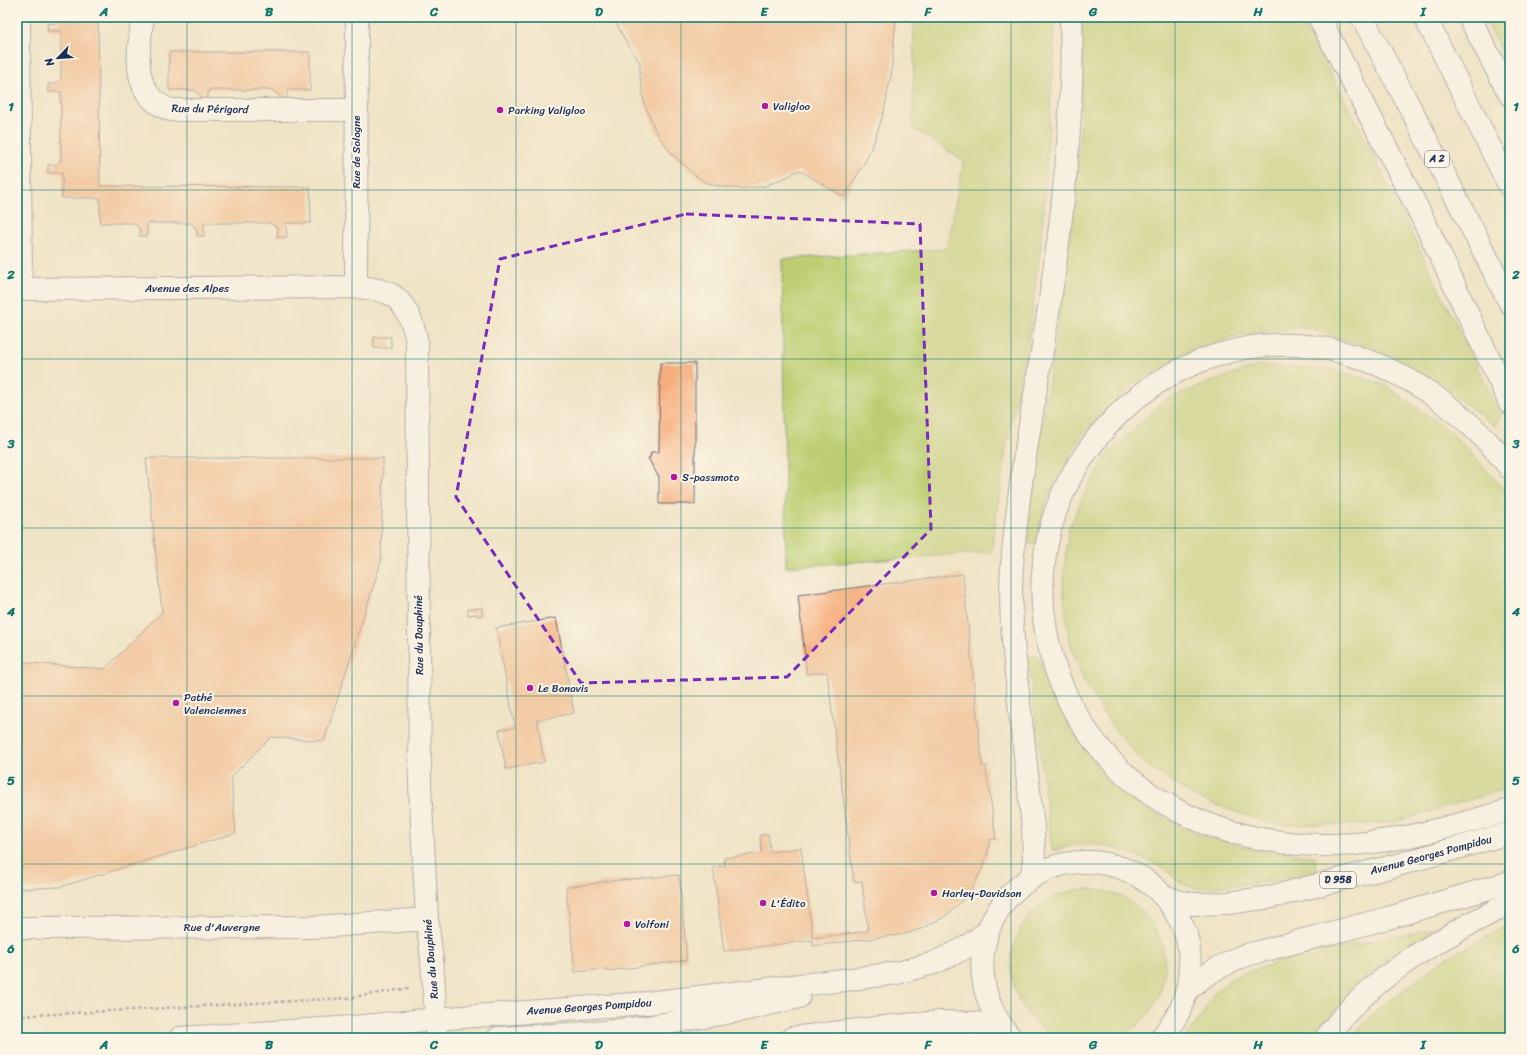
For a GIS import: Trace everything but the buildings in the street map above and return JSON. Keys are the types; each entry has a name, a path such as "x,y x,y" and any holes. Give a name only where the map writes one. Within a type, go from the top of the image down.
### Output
{"main road":[{"path":"19,289 20,17"},
{"name":"Rue du Périgord","path":"143,17 138,51 140,73 148,94 155,102 163,107 171,110 357,110"},
{"name":"Rue de Sologne","path":"356,287 357,17"},
{"path":"1032,877 1034,858 1033,827 1013,638 1011,594 1012,566 1028,431 1052,288 1062,206 1068,139 1072,45 1071,17"},
{"path":"1319,17 1424,221 1510,402"},
{"name":"A 2","path":"1362,17 1510,303"},
{"path":"1425,17 1510,187"},
{"path":"1469,17 1510,95"},
{"name":"Avenue des Alpes","path":"19,289 356,287"},
{"name":"Rue du Dauphiné","path":"356,287 381,290 392,294 399,301 412,324 417,342 420,786 427,919 436,1029"},
{"path":"1510,468 1482,435 1449,407 1409,381 1372,362 1335,350 1299,345 1260,346 1220,354 1178,371 1146,390 1130,402 1117,415 1092,445 1069,479 1055,515 1045,551 1042,587 1042,613 1048,646 1061,684 1090,736 1106,756 1130,778 1166,804 1205,824 1262,839 1302,844 1371,843 1417,835 1510,810"},
{"name":"Avenue Georges Pompidou","path":"1163,896 1181,902 1195,904 1228,903 1271,897 1397,865 1510,833"},
{"path":"1008,1034 990,1006 983,979 982,955 987,932 1005,900 1017,887 1049,868 1068,863 1087,862 1106,864 1124,869 1142,878 1163,896 1176,912 1187,940 1190,960 1187,990 1177,1017 1161,1038"},
{"path":"1187,990 1216,969 1243,956 1388,918 1510,882"},
{"path":"1326,1038 1344,1015 1361,998 1397,968 1440,940 1510,903"},
{"name":"Rue d'Auvergne","path":"17,928 316,927 427,919"},
{"name":"Avenue Georges Pompidou","path":"180,1038 353,1028 436,1029 897,973 934,963 951,956 987,932"},
{"path":"498,1038 604,1032 647,1027 750,1009 897,973"},
{"path":"792,1038 883,1026 940,1022 976,1023 1008,1034"},
{"path":"408,1038 436,1029"}],"path":[{"path":"17,1016 348,998 433,985"}],"highlighted area":[{"path":"686,214 920,224 931,529 787,677 581,683 456,497 500,259"}],"green space":[{"path":"914,17 1053,17 1054,54 1041,245 1028,342 1007,443 991,552 786,567 782,259 946,249 964,161 913,128"},
{"path":"1082,17 1299,17 1358,125 1501,415 1495,426 1432,379 1381,352 1307,327 1238,335 1187,354 1130,387 1079,439 1047,498 1035,544 1028,544 1030,504 1060,308 1077,181 1083,77"},
{"path":"1484,17 1510,17 1510,68"},
{"path":"1261,365 1336,370 1385,385 1450,431 1502,487 1510,499 1510,788 1394,822 1356,825 1271,824 1199,799 1145,765 1110,724 1084,681 1069,640 1063,586 1068,530 1088,487 1109,453 1163,401 1207,383"},
{"path":"1038,656 1056,702 1096,764 1144,808 1200,835 1266,852 1315,856 1317,869 1305,874 1281,880 1198,888 1190,887 1181,883 1162,868 1144,858 1112,848 1091,844 1081,844 1052,851 1028,657"},
{"path":"1088,889 1103,891 1124,898 1131,902 1147,917 1152,923 1159,937 1165,966 1163,981 1156,1002 1152,1009 1137,1025 1131,1030 1117,1037 1088,1043 1073,1041 1052,1034 1045,1030 1029,1015 1024,1009 1017,995 1011,966 1013,951 1020,930 1024,923 1039,907 1045,902 1059,895"},
{"path":"1510,925 1510,1038 1351,1038 1375,1011 1444,959"},
{"path":"1437,928 1364,979 1310,1038 1184,1038 1203,1014 1214,993 1232,978 1249,971 1304,955"}],"place":[{"name":"Valigloo","path":"765,106"},
{"name":"Parking Valigloo","path":"500,110"},
{"name":"S-passmoto","path":"674,477"},
{"name":"Le Bonavis","path":"530,688"},
{"name":"Pathé Valenciennes","path":"176,703"},
{"name":"Harley-Davidson","path":"934,893"},
{"name":"L'Édito","path":"763,903"},
{"name":"Volfoni","path":"627,924"}]}
